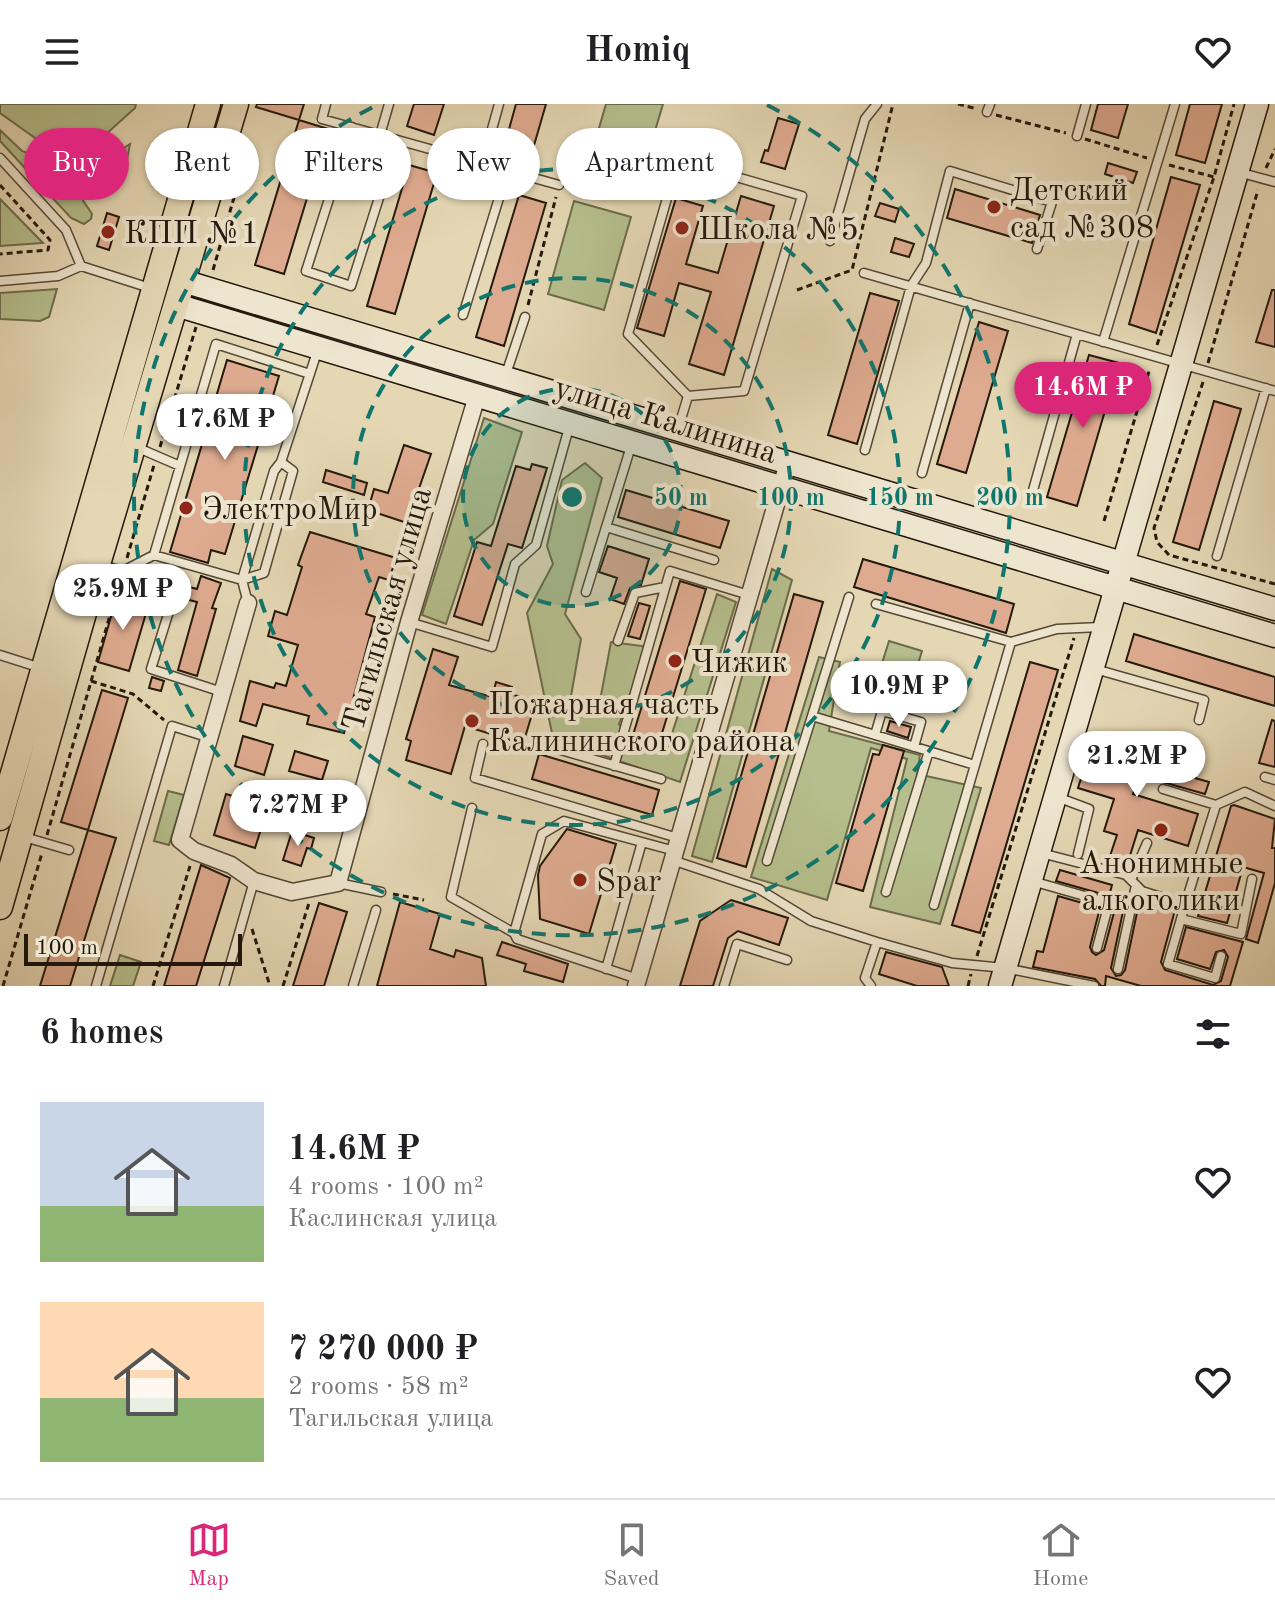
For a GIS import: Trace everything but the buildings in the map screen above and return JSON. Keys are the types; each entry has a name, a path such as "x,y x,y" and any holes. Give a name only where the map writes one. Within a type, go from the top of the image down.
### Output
{"main road":[{"path":"0,818 5,778 43,669 208,104"},
{"path":"0,907 98,564 236,104"},
{"path":"1002,977 1257,104"},
{"path":"154,290 183,281"},
{"name":"улица Калинина","path":"183,281 1275,609"},
{"path":"154,290 176,305"},
{"name":"улица Калинина","path":"176,305 1275,636"}],"street":[{"name":"Тагильская улица","path":"338,883 409,622 477,396"},
{"path":"637,983 788,463"},
{"path":"248,603 180,840 194,851 231,865 254,881 292,892 338,883"}],"lane":[{"path":"326,104 322,119 356,128"},
{"path":"382,128 389,104"},
{"path":"492,128 499,104"},
{"path":"830,241 865,119 877,104"},
{"path":"1077,136 1086,104"},
{"path":"1103,342 1175,104"},
{"path":"0,158 66,230 81,266"},
{"path":"678,160 802,196 744,391 688,396 628,334 678,160"},
{"path":"865,450 911,286 926,263 950,171 1052,202 1037,249"},
{"path":"1237,172 1275,182"},
{"path":"329,200 306,271 351,286 378,200"},
{"path":"463,315 498,200"},
{"path":"0,281 58,276 81,266 154,290"},
{"path":"864,273 1270,390 1217,556"},
{"path":"922,473 970,303"},
{"path":"505,378 525,317"},
{"path":"1030,501 1077,334"},
{"path":"154,555 216,344 310,374"},
{"path":"248,603 242,580 274,471 281,462 318,348"},
{"path":"677,430 688,396"},
{"path":"409,622 492,647 515,564 536,545 570,423"},
{"path":"586,592 632,442"},
{"path":"133,446 180,466"},
{"path":"123,571 154,555 242,580 264,573 293,471 281,462"},
{"path":"606,527 714,560"},
{"path":"98,564 123,571 139,589 170,608 151,669 222,692"},
{"path":"614,766 670,571 749,595"},
{"path":"618,641 635,593 665,587"},
{"path":"767,861 849,597"},
{"path":"876,604 1011,642 1057,629 1105,627"},
{"path":"934,905 1011,642"},
{"path":"0,656 43,669"},
{"path":"1094,669 1204,700 1199,720"},
{"path":"875,735 882,711 921,722 914,747"},
{"path":"812,716 975,765"},
{"path":"96,986 172,726 210,738"},
{"path":"483,744 475,778 675,850 759,889 811,921 952,963 974,965 1002,977 1094,986"},
{"path":"540,744 661,779"},
{"path":"886,892 929,751"},
{"path":"1265,777 1275,780"},
{"path":"285,816 321,788 365,790"},
{"path":"1163,789 1216,805 1245,792 1275,806"},
{"path":"1056,797 1089,809 1078,854"},
{"path":"1216,805 1168,964 1215,978 1221,956"},
{"path":"472,808 451,897 514,933 517,939 606,969 637,983"},
{"path":"514,933 542,834 564,821 675,850"},
{"path":"20,836 69,850"},
{"path":"606,969 642,842"},
{"path":"1118,969 1133,882 1147,843"},
{"path":"1040,853 1126,875 1142,891 1185,905"},
{"path":"1181,919 1241,934 1252,879"},
{"path":"224,986 254,881"},
{"path":"1032,881 1109,903 1097,948"},
{"path":"338,883 381,892"},
{"path":"353,986 376,910"},
{"path":"871,986 865,978 877,942"},
{"path":"724,986 737,944 787,960"}],"path":[{"path":"797,290 852,270 893,104"},
{"path":"1104,521 1153,356 1214,177 1234,104"},
{"path":"1275,149 1261,178 1206,371 1154,528 1157,542 1169,555 1275,584"},
{"path":"0,185 50,240 48,250 0,254"},
{"path":"525,317 556,197"},
{"path":"968,986 1076,628"},
{"path":"91,681 133,694 172,726"},
{"path":"153,986 194,851"},
{"path":"283,986 314,887"},
{"path":"381,892 424,900"},
{"path":"246,910 270,986"}],"green space":[{"path":"0,104 136,104 113,128 24,130 0,113"},
{"path":"606,104 663,104 656,128 599,128"},
{"path":"0,130 24,152 24,167 0,141"},
{"path":"0,199 43,243 0,246"},
{"path":"54,200 83,200 92,214 84,224 71,218"},
{"path":"574,201 631,217 604,310 548,294"},
{"path":"57,289 49,317 40,321 0,319 0,293"},
{"path":"484,418 522,432 493,524 474,540 446,624 422,615"},
{"path":"585,463 602,478 565,614 581,639 570,702 599,706 611,642 650,647 619,724 632,742 667,749 717,594 736,602 680,782 553,738 527,613 553,564 547,546 562,480"},
{"path":"772,569 792,580 712,862 692,856"},
{"path":"889,641 922,651 912,684 879,673"},
{"path":"819,657 840,662 829,731 920,755 917,774 981,788 940,924 870,907 907,759 871,748 827,900 751,877"},
{"path":"168,791 184,795 169,845 154,841"},
{"path":"120,955 141,962 133,986 110,986"}],"place":[{"name":"Детский сад №308","path":"994,207"},
{"name":"Школа №5","path":"682,228"},
{"name":"КПП №1","path":"108,232"},
{"name":"ЭлектроМир","path":"186,508"},
{"name":"Чижик","path":"675,661"},
{"name":"Пожарная часть Калининского района","path":"472,721"},
{"name":"Анонимные алкоголики","path":"1161,830"},
{"name":"Spar","path":"580,880"}]}
